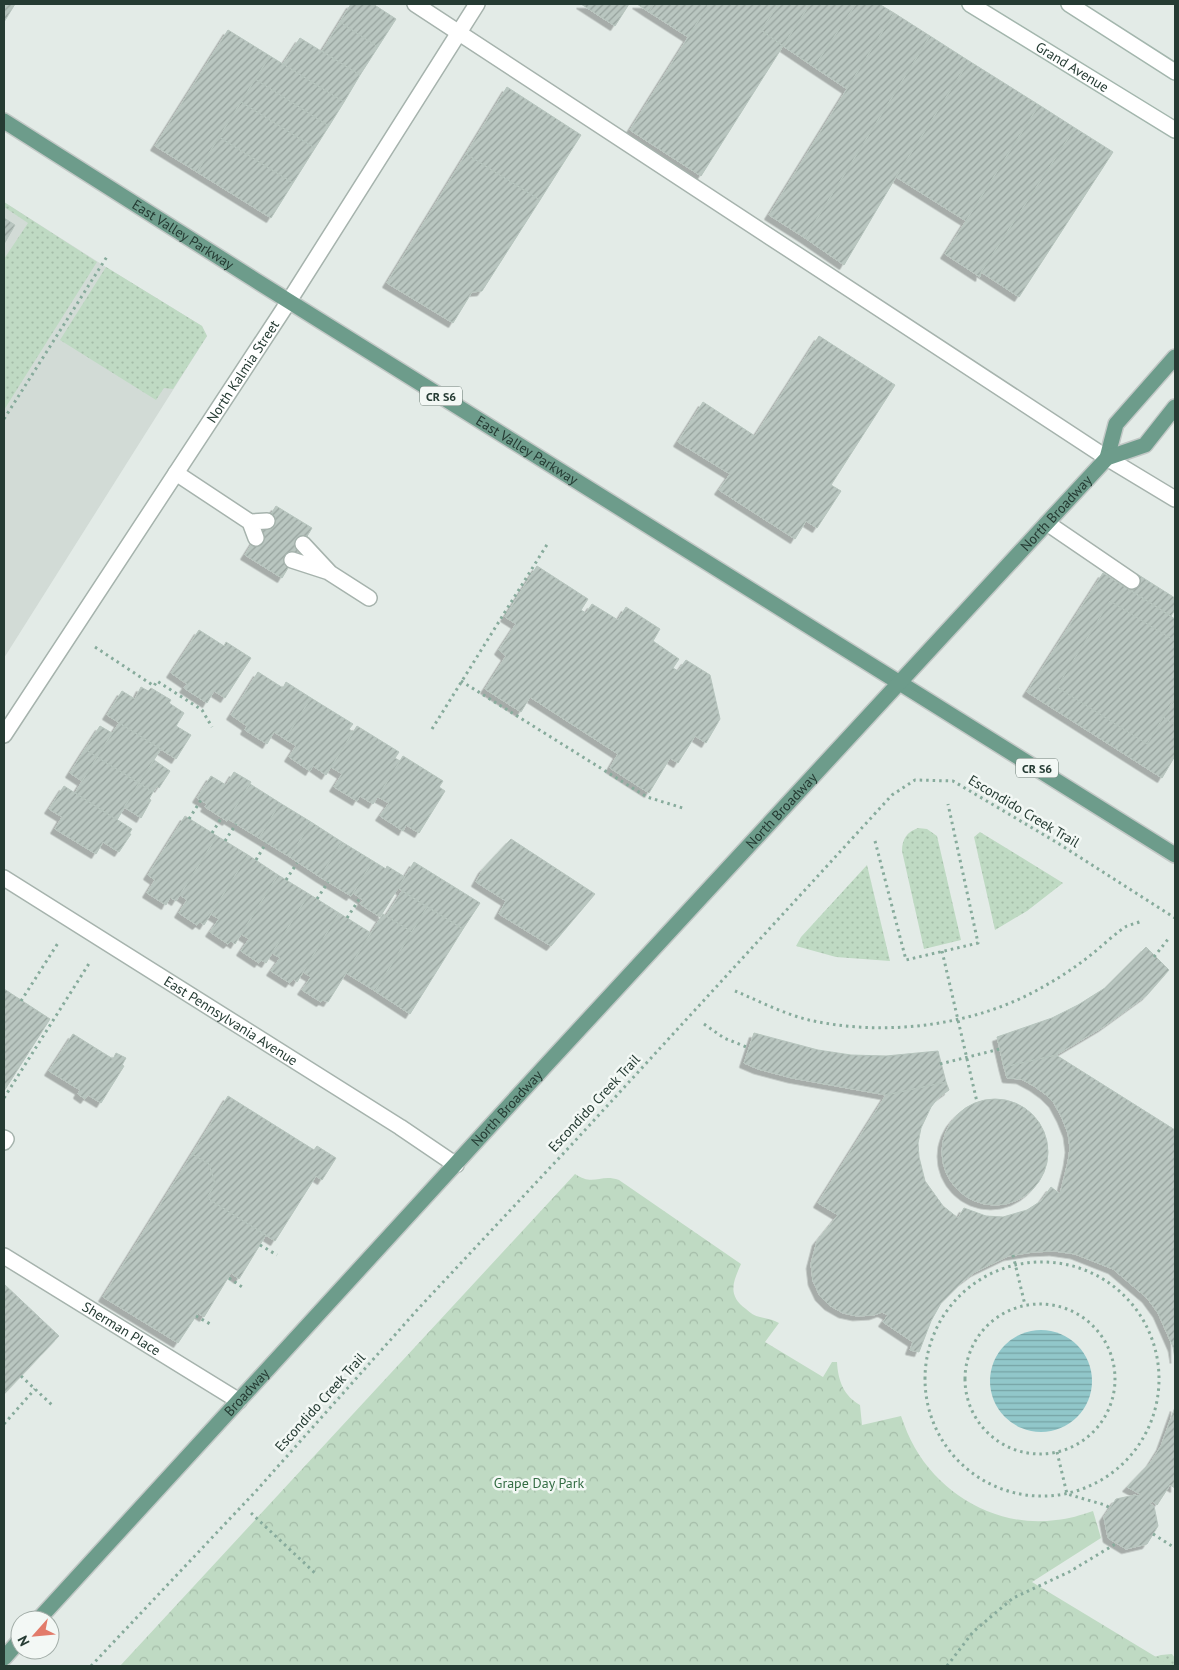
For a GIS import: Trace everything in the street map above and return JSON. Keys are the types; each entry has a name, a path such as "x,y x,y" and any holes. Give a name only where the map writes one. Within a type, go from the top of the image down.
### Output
{"main road":[{"name":"East Valley Parkway","path":"4,121 900,682"},
{"name":"North Broadway","path":"456,1165 1107,458 1116,424 1175,357"},
{"name":"North Broadway","path":"1107,458 1146,445 1175,407"},
{"name":"CR S6","path":"900,682 1175,855"},
{"name":"Broadway","path":"47,1610 456,1165"}],"street":[{"path":"415,4 459,31 1107,458 1175,499"},
{"name":"North Kalmia Street","path":"4,735 289,301 477,4"},
{"name":"Grand Avenue","path":"970,4 1175,130"},
{"path":"1069,4 1175,72"},
{"path":"176,473 250,522 256,538"},
{"path":"250,522 266,521"},
{"path":"1047,523 1132,581"},
{"path":"302,544 330,572 369,598"},
{"path":"292,560 330,572"},
{"name":"East Pennsylvania Avenue","path":"4,878 400,1127 456,1165"},
{"path":"4,1138 6,1139 4,1142"},
{"name":"Sherman Place","path":"4,1256 239,1401"}],"path":[{"path":"4,419 108,255"},
{"path":"432,729 548,543"},
{"path":"72,630 101,652 154,686 157,681 202,710 212,727"},
{"path":"461,681 647,797 686,809"},
{"name":"Escondido Creek Trail","path":"91,1666 256,1491 418,1309 575,1141 892,795 915,780 952,781 1056,842 1175,918"},
{"path":"189,819 201,800"},
{"path":"875,841 906,960 978,943 948,804"},
{"path":"212,833 222,817"},
{"path":"225,841 236,824"},
{"path":"256,860 266,843"},
{"path":"286,880 297,863"},
{"path":"317,899 328,882"},
{"path":"347,918 360,898"},
{"path":"21,1001 72,921"},
{"path":"735,991 763,1004 808,1020 849,1026 894,1027 958,1020 993,1011 1040,989 1073,969 1126,926 1142,921"},
{"path":"1154,957 1169,938"},
{"path":"4,1098 104,941"},
{"path":"942,951 977,1102"},
{"path":"704,1024 724,1038 749,1048"},
{"path":"940,1064 1000,1049"},
{"path":"260,1245 277,1255"},
{"path":"1014,1254 1025,1305"},
{"path":"1049,1262 1082,1269 1111,1285 1135,1308 1152,1338 1159,1371 1157,1404 1145,1436 1118,1468 1098,1482 1067,1494 1039,1497 1011,1492 985,1482 963,1465 944,1444 932,1418 926,1391 926,1363 933,1336 947,1311 966,1290 989,1275 1015,1265 1049,1262"},
{"path":"228,1278 245,1289"},
{"path":"1048,1304 1071,1310 1090,1323 1105,1342 1113,1364 1114,1388 1108,1411 1095,1430 1076,1445 1057,1452 1028,1454 1003,1445 983,1428 969,1406 964,1381 968,1354 980,1332 1000,1315 1025,1305 1048,1304"},
{"path":"196,1316 212,1326"},
{"path":"21,1376 52,1405"},
{"path":"4,1424 35,1389"},
{"path":"1057,1452 1067,1494"},
{"path":"1067,1494 1105,1504 1110,1508"},
{"path":"251,1513 316,1574"},
{"path":"1153,1534 1175,1548"},
{"path":"947,1666 973,1632 1013,1598 1069,1572 1117,1543"}],"shaded area":[{"path":"4,202 202,326 207,336 4,658"}],"green space":[{"path":"4,202 97,262 4,410 4,259 28,223 4,207"},
{"path":"106,267 202,326 207,336 173,389 164,388 156,400 60,340"},
{"path":"918,828 927,829 937,836 961,940 924,949 902,851 906,836"},
{"path":"980,832 1063,883 1027,911 995,930 974,837"},
{"path":"867,865 890,961 836,957 796,946 801,937"},
{"name":"Grape Day Park","path":"575,1174 592,1180 612,1178 619,1180 741,1264 733,1288 736,1299 749,1312 758,1317 779,1323 765,1342 823,1377 832,1362 837,1362 840,1382 850,1397 860,1405 862,1425 901,1416 913,1444 927,1465 941,1481 957,1494 994,1514 1014,1519 1056,1520 1093,1511 1101,1538 1032,1582 1171,1666 120,1666"},
{"path":"1172,1654 1175,1658 1175,1666 1123,1666 1161,1655"}],"water":[{"path":"1041,1330 1061,1334 1077,1345 1088,1361 1092,1381 1088,1401 1077,1417 1061,1428 1041,1432 1021,1428 1005,1417 994,1401 990,1381 994,1361 1005,1345 1021,1334"}],"building":[{"path":"4,4 15,4 4,22"},
{"path":"351,4 373,4 396,19 378,47 340,22"},
{"path":"581,4 629,4 615,26"},
{"path":"637,4 654,4 649,12"},
{"path":"654,4 709,4 688,37 649,12"},
{"path":"709,4 779,4 761,30 783,46 701,176 630,130"},
{"path":"779,4 810,4 783,46 761,30"},
{"path":"810,4 856,4 814,67 783,46"},
{"path":"856,4 879,4 894,13 847,89 814,67"},
{"path":"894,13 930,36 805,238 769,215"},
{"path":"340,22 378,47 360,75 322,51"},
{"path":"228,30 270,56 197,172 155,146"},
{"path":"930,36 969,61 896,177 844,265 805,238"},
{"path":"300,38 360,75 344,102 283,64"},
{"path":"270,56 344,102 329,126 255,79"},
{"path":"969,61 1039,105 966,221 896,177"},
{"path":"255,79 329,126 315,148 241,102"},
{"path":"507,87 581,135 540,200 466,154"},
{"path":"241,102 315,148 293,183 219,137"},
{"path":"1039,105 1075,128 981,272 980,277 945,254"},
{"path":"1075,128 1113,152 1019,297 981,272"},
{"path":"219,137 293,183 271,218 197,172"},
{"path":"466,154 540,200 482,291 472,292 453,323 387,283"},
{"path":"4,218 15,225 4,244"},
{"path":"819,336 895,385 831,485 841,491 817,528 806,521 795,539 719,490 730,474 678,442 703,402 755,436"},
{"path":"276,506 312,528 282,578 245,555"},
{"path":"537,566 588,599 581,610 586,613 592,604 618,620 626,607 660,629 653,641 679,659 673,668 678,671 686,660 710,675 720,719 706,743 695,736 678,763 670,758 649,793 610,768 618,754 530,697 521,712 485,689 506,656 499,650 516,624 505,617"},
{"path":"1103,573 1175,619 1175,698 1163,717 1175,725 1175,756 1162,778 1027,692"},
{"path":"1137,574 1175,598 1175,610 1171,616 1127,588"},
{"path":"1110,601 1175,641 1175,698 1147,744 1057,687"},
{"path":"199,630 224,646 226,642 251,658 225,698 214,691 207,703 184,688 187,684 171,673"},
{"path":"258,672 283,688 286,682 311,698 285,739 274,732 267,744 245,730 247,726 231,715"},
{"path":"141,687 148,691 151,688 171,700 169,703 184,713 176,726 191,735 176,759 107,715 122,691 135,699"},
{"path":"311,698 353,724 349,729 353,732 326,775 313,766 310,771 289,757 296,746 285,739"},
{"path":"1175,698 1175,725 1163,717"},
{"path":"119,723 161,749 139,783 97,757"},
{"path":"100,726 112,733 97,757 85,749"},
{"path":"357,726 399,752 395,758 400,761 373,804 360,796 357,801 334,787 342,774 331,767"},
{"path":"85,749 97,757 82,781 70,773"},
{"path":"403,756 443,781 439,787 445,791 419,833 406,825 403,831 380,816 389,803 378,797"},
{"path":"97,757 139,783 117,820 75,793"},
{"path":"154,760 170,771 159,788 157,786 153,792 139,783"},
{"path":"234,772 251,782 227,821 205,807 207,804 197,798 211,776 226,785"},
{"path":"139,783 153,792 149,799 151,800 141,818 124,807"},
{"path":"250,784 280,803 259,838 228,819"},
{"path":"64,786 132,829 129,834 131,834 119,852 103,842 96,854 55,829 62,817 49,809"},
{"path":"280,803 311,822 290,857 259,838"},
{"path":"185,816 217,836 176,901 170,897 166,905 147,893 155,880 148,875"},
{"path":"311,822 342,842 320,877 290,857"},
{"path":"217,836 248,855 204,925 200,922 197,925 179,913 187,900 180,895"},
{"path":"511,839 595,894 551,946 499,914 506,901 476,882 483,869"},
{"path":"342,842 373,861 351,896 320,877"},
{"path":"248,855 278,875 235,944 231,941 228,944 210,932 219,919 211,914"},
{"path":"373,861 386,869 387,866 405,877 380,917 360,904 363,900 353,893"},
{"path":"414,862 480,903 463,929 398,888"},
{"path":"278,875 309,894 266,963 261,960 259,963 241,951 249,939 241,934"},
{"path":"402,891 427,907 412,932 386,916"},
{"path":"309,894 339,913 297,982 293,979 290,983 271,971 280,958 272,953"},
{"path":"427,907 463,929 410,1014 375,991"},
{"path":"339,913 371,933 328,1002 323,1000 321,1002 302,990 311,977 303,972"},
{"path":"383,914 412,932 375,991 346,973"},
{"path":"1146,947 1169,970 1147,995 1103,1027 1056,1055 1004,1067 997,1037 1052,1018 1078,1005 1105,988"},
{"path":"4,989 50,1019 4,1091"},
{"path":"754,1033 818,1050 851,1055 886,1056 938,1051 946,1082 886,1095 792,1078 758,1069 744,1063"},
{"path":"73,1034 113,1059 116,1053 126,1058 122,1065 124,1066 101,1103 88,1095 85,1099 78,1094 80,1090 49,1071"},
{"path":"1056,1055 1175,1130 1175,1359 1173,1347 1158,1313 1147,1298 1113,1269 1075,1254 1054,1251 1008,1256 975,1272 941,1303 931,1321 919,1352 910,1350 913,1342 883,1322 888,1315 882,1312 874,1315 857,1316 843,1313 829,1305 820,1296 813,1281 811,1264 817,1241 838,1215 818,1203 886,1095 946,1082 949,1090 938,1098 931,1107 921,1128 918,1143 919,1157 925,1181 943,1206 958,1218 964,1208 986,1216 1003,1217 1027,1210 1041,1201 1051,1187 1060,1194 1070,1148 1068,1133 1062,1118 1054,1103 1045,1094 1021,1079 1007,1078 1004,1067"},
{"path":"228,1096 314,1150 317,1146 336,1158 322,1180 316,1176 275,1241 207,1198 215,1184 209,1164 192,1154"},
{"path":"995,1099 1015,1103 1032,1115 1044,1132 1048,1152 1044,1172 1032,1189 1015,1201 995,1205 975,1201 958,1189 946,1172 942,1152 946,1132 958,1115 975,1103"},
{"path":"192,1154 209,1164 215,1184 207,1198 266,1235 239,1279 231,1273 204,1317 198,1313 178,1343 103,1297"},
{"path":"4,1284 59,1336 4,1394"},
{"path":"1175,1407 1175,1488 1170,1485 1157,1505 1152,1501 1150,1504 1154,1506 1158,1526 1147,1544 1126,1549 1108,1538 1104,1517 1116,1499 1138,1496 1140,1494 1127,1487 1151,1462 1161,1446"}]}
